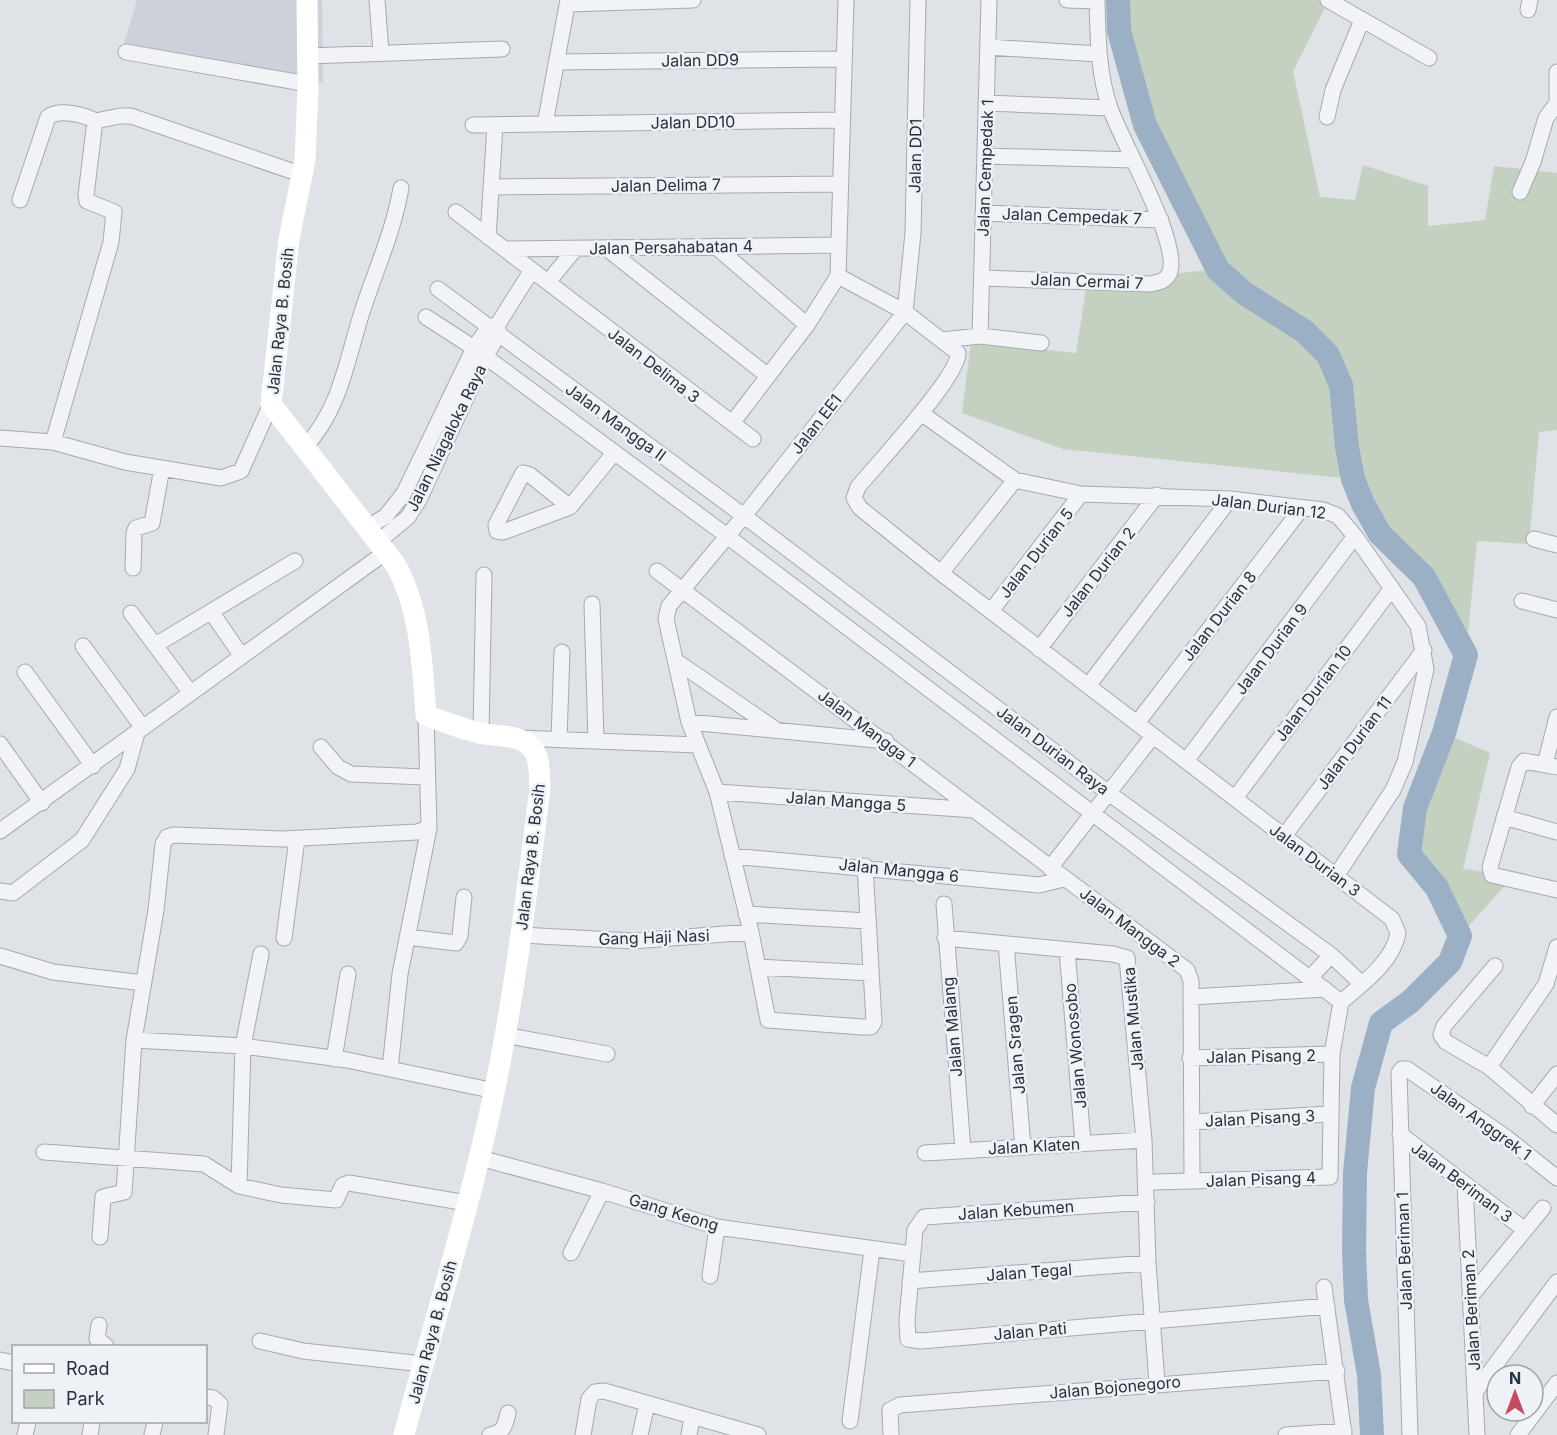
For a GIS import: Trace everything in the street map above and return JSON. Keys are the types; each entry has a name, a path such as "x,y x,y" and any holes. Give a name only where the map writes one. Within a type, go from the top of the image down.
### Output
{"main road":[{"name":"Jalan Raya B. Bosih","path":"307,0 308,84 303,175 289,239 271,404 377,541 403,579 411,602 422,668 426,715"},
{"path":"426,715 481,733 515,738"},
{"name":"Jalan Raya B. Bosih","path":"404,1435 480,1158 495,1091 521,935 540,789 537,758 532,747 515,738"}],"street":[{"path":"377,0 381,52"},
{"path":"545,124 568,2 693,0"},
{"path":"729,420 736,418 807,325 838,276 838,184 846,0"},
{"name":"Jalan DD1","path":"904,312 913,233 918,0"},
{"name":"Jalan Cempedak 1","path":"980,336 989,0"},
{"path":"1067,0 1097,1 1098,54 1109,108 1161,220"},
{"path":"1328,0 1429,58"},
{"path":"1327,117 1333,90 1362,20"},
{"path":"988,47 1098,54"},
{"path":"308,56 502,49"},
{"path":"126,52 308,84"},
{"name":"Jalan DD9","path":"556,62 844,59"},
{"path":"1520,192 1533,162 1546,118 1557,103 1557,72"},
{"path":"986,103 1109,108"},
{"path":"20,200 48,117 54,113 78,115 95,121 131,116 303,175"},
{"name":"Jalan DD10","path":"473,125 841,120"},
{"path":"53,442 111,242 115,220 114,212 87,201 95,121"},
{"path":"488,237 493,187 495,126"},
{"path":"985,156 1133,160"},
{"name":"Jalan Delima 7","path":"493,187 838,184"},
{"path":"304,448 320,431 337,400 363,308 397,213 401,188"},
{"name":"Jalan Delima 3","path":"456,212 753,439"},
{"name":"Jalan Cempedak 7","path":"983,213 1161,220"},
{"name":"Jalan Cermai 7","path":"982,278 1162,282 1169,274 1172,262 1161,220"},
{"path":"715,246 807,325"},
{"name":"Jalan Persahabatan 4","path":"504,249 838,246"},
{"path":"548,282 576,248"},
{"path":"606,248 768,376"},
{"name":"Jalan Niagaloka Raya","path":"0,831 93,766 241,655 408,517 418,500 480,353 532,270"},
{"path":"838,276 904,312 958,353 957,363 921,412"},
{"name":"Jalan Mangga II","path":"438,289 495,329 744,516"},
{"name":"Jalan EE1","path":"871,973 874,1022 871,1027 768,1020 751,932 717,792 689,722 666,619 669,606 744,516 904,312"},
{"name":"Jalan Mangga II","path":"426,317 480,353 727,536"},
{"path":"942,340 980,336 1041,343"},
{"path":"0,438 53,442 125,462 222,478 241,471 271,404"},
{"name":"Jalan Durian 12","path":"921,412 1015,480 1081,494 1157,495 1230,500 1323,510 1338,516 1355,536 1418,626 1426,669 1406,762 1389,797 1336,876"},
{"name":"Jalan Durian 3","path":"921,412 858,487 854,498 860,508 1039,649 1392,920 1398,933 1393,950 1362,984 1341,1002"},
{"path":"570,507 530,475 523,473 496,525 497,531 503,532 570,507 614,453"},
{"path":"133,568 134,533 136,528 152,523 162,468"},
{"path":"941,573 1015,480"},
{"name":"Jalan Durian 5","path":"991,611 1081,494"},
{"name":"Jalan Durian 2","path":"1039,649 1157,495"},
{"path":"1088,686 1230,500"},
{"name":"Jalan Durian 8","path":"1137,723 1302,508"},
{"name":"Jalan Durian Raya","path":"744,516 1110,794 1331,955 1362,984"},
{"name":"Jalan Durian Raya","path":"727,536 1341,1002"},
{"name":"Jalan Durian 9","path":"1186,761 1355,536"},
{"path":"1534,539 1557,545"},
{"path":"157,644 295,561"},
{"name":"Jalan Mangga 1","path":"657,571 682,592 886,741 1050,868"},
{"path":"481,733 484,575"},
{"name":"Jalan Durian 10","path":"1235,798 1392,588"},
{"path":"1522,601 1557,610"},
{"path":"592,603 596,741"},
{"path":"131,613 157,644 190,692"},
{"path":"212,613 241,655"},
{"path":"0,891 13,893 82,840 128,769 140,731 82,646"},
{"name":"Jalan Durian 11","path":"1284,836 1424,650"},
{"path":"559,739 562,652"},
{"path":"676,661 778,731"},
{"path":"25,672 93,766"},
{"path":"390,1069 407,937 429,828 425,777 426,715"},
{"path":"1557,717 1551,765 1524,761 1504,817 1490,867 1492,875 1557,890"},
{"path":"689,722 886,741"},
{"path":"1050,868 1153,736"},
{"path":"515,738 698,745"},
{"path":"0,744 42,803"},
{"path":"321,747 338,767 351,774 425,777"},
{"name":"Jalan Mangga 5","path":"717,792 975,810"},
{"path":"1504,817 1557,832"},
{"path":"100,1238 103,1197 124,1192 134,1040 156,910 163,844 167,837 174,835 297,839 417,832 429,828"},
{"path":"284,938 297,839"},
{"name":"Jalan Mangga 6","path":"732,856 865,866 1039,885 1064,879"},
{"path":"758,967 871,973 865,866"},
{"name":"Jalan Mangga 2","path":"1050,868 1187,970 1191,981 1192,1181"},
{"path":"407,937 456,943 460,936 464,897"},
{"name":"Jalan Malang","path":"944,904 963,1150"},
{"path":"746,914 868,921"},
{"name":"Gang Haji Nasi","path":"521,935 633,941 751,932"},
{"path":"945,938 1067,950"},
{"name":"Jalan Sragen","path":"1006,944 1023,1147"},
{"path":"1489,1067 1552,986 1557,947"},
{"name":"Jalan Mustika","path":"1067,950 1121,955 1127,958 1144,1140"},
{"name":"Jalan Wonosobo","path":"1067,950 1083,1143"},
{"path":"239,1186 243,1046 261,954"},
{"path":"1311,977 1331,955"},
{"path":"0,956 53,972 143,983"},
{"path":"1495,966 1444,1026 1441,1035 1446,1042 1489,1067 1536,1101 1557,1125"},
{"path":"334,1059 348,974"},
{"path":"1191,997 1325,989"},
{"path":"1329,1114 1332,1054 1341,1002"},
{"path":"504,1035 607,1054"},
{"path":"134,1040 243,1046 334,1059 495,1091"},
{"name":"Jalan Pisang 2","path":"1190,1058 1332,1054"},
{"name":"Jalan Beriman 1","path":"1402,1069 1399,1073 1400,1134 1410,1435"},
{"name":"Jalan Anggrek 1","path":"1402,1069 1407,1069 1507,1138 1557,1178"},
{"path":"1536,1101 1557,1074"},
{"name":"Jalan Pisang 3","path":"1192,1122 1329,1114"},
{"name":"Jalan Pisang 4","path":"1155,1182 1329,1176 1329,1114"},
{"name":"Jalan Beriman 3","path":"1400,1134 1525,1230"},
{"path":"1144,1140 1148,1263 1157,1383"},
{"name":"Jalan Klaten","path":"925,1152 1144,1140"},
{"path":"44,1152 204,1164 239,1186 281,1195 336,1200 343,1185 349,1183 467,1203"},
{"name":"Gang Keong","path":"480,1158 602,1191 717,1227 904,1253"},
{"name":"Jalan Beriman 2","path":"1465,1184 1477,1435"},
{"path":"571,1253 602,1191"},
{"name":"Jalan Kebumen","path":"904,1253 924,1217 1147,1202"},
{"name":"Jalan Beriman 3","path":"1470,1297 1543,1208"},
{"path":"710,1276 717,1227"},
{"path":"850,1421 872,1250"},
{"path":"904,1253 910,1281"},
{"name":"Jalan Tegal","path":"910,1281 1148,1263"},
{"name":"Jalan Pati","path":"910,1281 908,1339 921,1341 1327,1306"},
{"path":"1475,1392 1557,1282"},
{"path":"1286,1435 1344,1433 1324,1287"},
{"path":"99,1325 97,1339 104,1345"},
{"path":"260,1341 303,1351 423,1364"},
{"name":"Jalan Bojonegoro","path":"891,1435 890,1410 893,1406 1157,1383 1337,1371"},
{"path":"1518,1435 1557,1383"},
{"path":"583,1435 589,1399 595,1392 604,1391 748,1433"},
{"path":"207,1397 213,1398 219,1404 216,1435"},
{"path":"640,1435 647,1404"},
{"path":"490,1435 499,1433 505,1427 508,1413"},
{"path":"689,1435 693,1417"}],"shaded area":[{"path":"137,0 322,0 323,83 123,47"}],"green space":[{"path":"1118,0 1329,0 1293,71 1320,197 1355,200 1363,165 1428,186 1428,226 1485,220 1494,166 1557,173 1557,430 1539,432 1529,544 1477,541 1466,655 1424,577 1380,534 1353,479 1063,449 962,413 971,342 1076,353 1087,283 1218,269 1168,172 1139,106 1121,36"},
{"path":"1444,733 1490,753 1463,869 1514,875 1460,936 1437,888 1409,854 1415,808"}],"waterway":[{"path":"1118,0 1119,31 1145,125 1218,270 1244,293 1304,331 1328,355 1341,385 1347,447 1353,479 1363,504 1380,534 1424,577 1466,655 1444,733 1415,808 1409,854 1437,888 1460,936 1450,962 1411,1001 1381,1023 1363,1088 1355,1173 1354,1251 1356,1300 1369,1375 1372,1435"}]}
